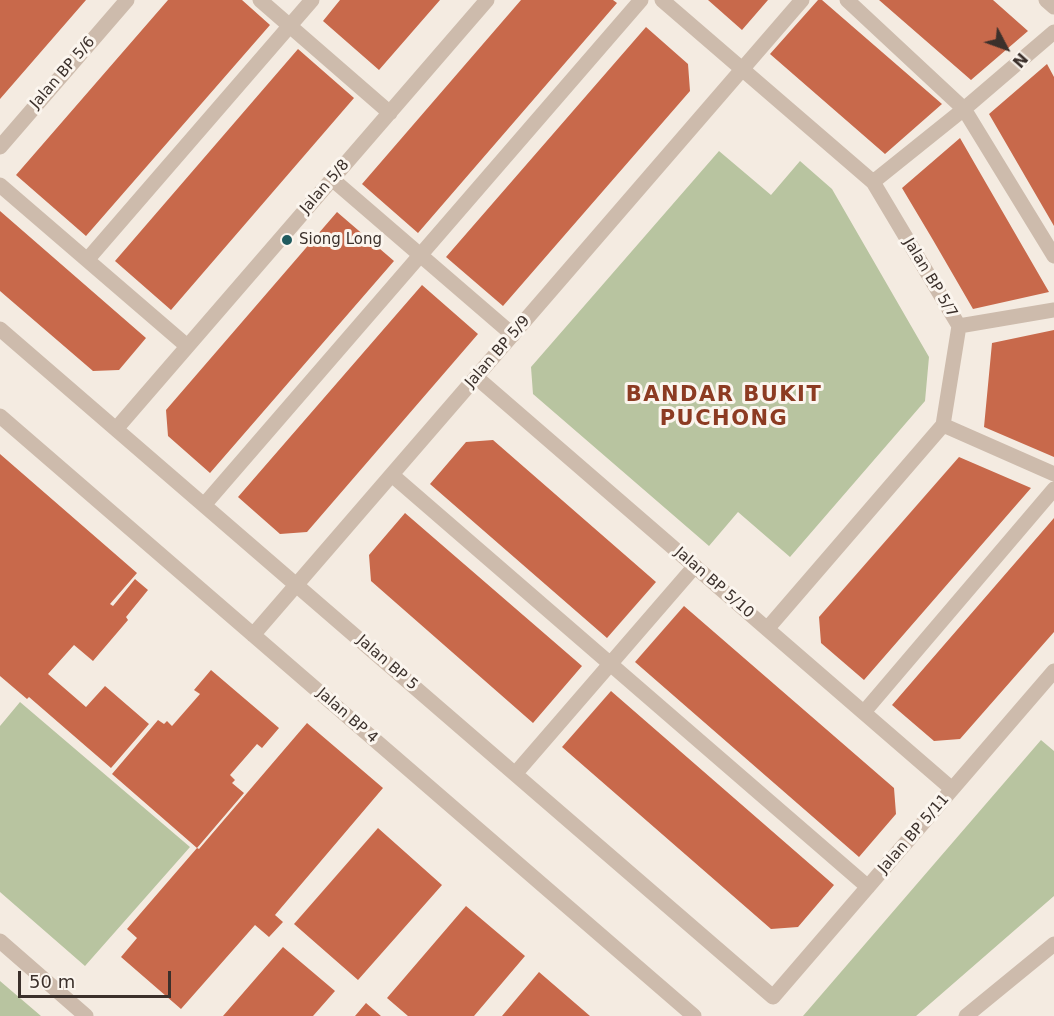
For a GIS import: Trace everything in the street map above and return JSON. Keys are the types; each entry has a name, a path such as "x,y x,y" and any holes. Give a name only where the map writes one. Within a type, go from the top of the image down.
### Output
{"street":[{"name":"Jalan BP 5/6","path":"0,147 127,0"},
{"path":"260,0 390,112"},
{"path":"87,260 312,0"},
{"name":"Jalan 5/8","path":"116,429 487,0"},
{"path":"204,505 641,0"},
{"name":"Jalan BP 5/7","path":"662,0 873,182 959,326 943,425"},
{"name":"Jalan BP 5/9","path":"253,635 802,0"},
{"path":"847,0 964,109 1054,256"},
{"path":"1046,0 1054,7"},
{"path":"873,182 964,109 1054,32"},
{"path":"332,179 513,335"},
{"path":"0,185 188,346"},
{"path":"959,326 1054,310"},
{"name":"Jalan BP 5","path":"0,329 773,997"},
{"name":"Jalan BP 5/10","path":"476,377 952,789"},
{"name":"Jalan BP 4","path":"0,416 694,1016"},
{"path":"767,629 943,425 1054,474"},
{"path":"392,475 868,887"},
{"path":"864,712 1054,489"},
{"path":"515,774 695,566"},
{"name":"Jalan BP 5/11","path":"773,997 1054,671"},
{"path":"0,941 86,1016"},
{"path":"966,1016 1054,944"}],"green space":[{"path":"719,151 771,195 800,161 832,189 929,357 925,401 790,557 738,512 709,546 533,394 531,367"},
{"path":"20,702 190,847 85,966 0,892 0,726"},
{"path":"1041,740 1054,751 1054,896 916,1016 803,1016"},
{"path":"0,981 41,1016 0,1016"}],"building":[{"path":"0,0 86,0 0,99"},
{"path":"168,0 242,0 270,25 86,236 16,175"},
{"path":"340,0 440,0 379,70 323,21"},
{"path":"521,0 613,0 617,3 418,233 362,184"},
{"path":"708,0 768,0 742,30"},
{"path":"818,0 822,0 942,104 885,154 770,54"},
{"path":"879,0 993,0 1028,31 971,80"},
{"path":"646,27 688,64 690,91 503,306 446,257"},
{"path":"298,49 354,98 171,310 115,261"},
{"path":"1047,64 1054,77 1054,226 989,114"},
{"path":"960,138 1049,292 973,309 902,188"},
{"path":"0,211 146,338 119,370 93,371 0,291"},
{"path":"337,212 394,261 210,473 168,436 166,410"},
{"path":"422,285 478,334 307,532 280,534 238,497"},
{"path":"1054,330 1054,457 984,427 992,343"},
{"path":"493,440 656,582 607,638 430,484 466,442"},
{"path":"0,454 137,573 110,604 113,606 135,579 148,590 126,617 128,620 93,661 74,645 48,674 86,707 105,686 149,724 111,768 29,697 27,699 0,676"},
{"path":"959,457 1031,488 864,680 821,643 819,617"},
{"path":"405,513 582,666 533,723 371,581 369,555"},
{"path":"1054,518 1054,632 960,739 934,741 892,705"},
{"path":"684,606 894,788 896,814 859,857 635,662"},
{"path":"211,670 279,728 262,748 257,744 230,775 235,780 232,783 244,793 197,848 112,774 158,720 164,724 167,721 172,726 200,694 194,690"},
{"path":"611,691 834,885 798,927 771,929 562,747"},
{"path":"307,723 383,788 275,915 283,922 269,937 255,925 181,1009 121,957 137,938 127,929"},
{"path":"378,828 442,885 358,980 294,924"},
{"path":"466,906 525,956 474,1016 408,1016 387,998"},
{"path":"283,947 335,991 313,1016 223,1016"},
{"path":"539,972 590,1016 502,1016"},
{"path":"366,1003 381,1016 355,1016"}],"place":[{"name":"Siong Long","path":"287,240"}],"district":[{"name":"BANDAR BUKIT PUCHONG","path":"724,408"}]}
